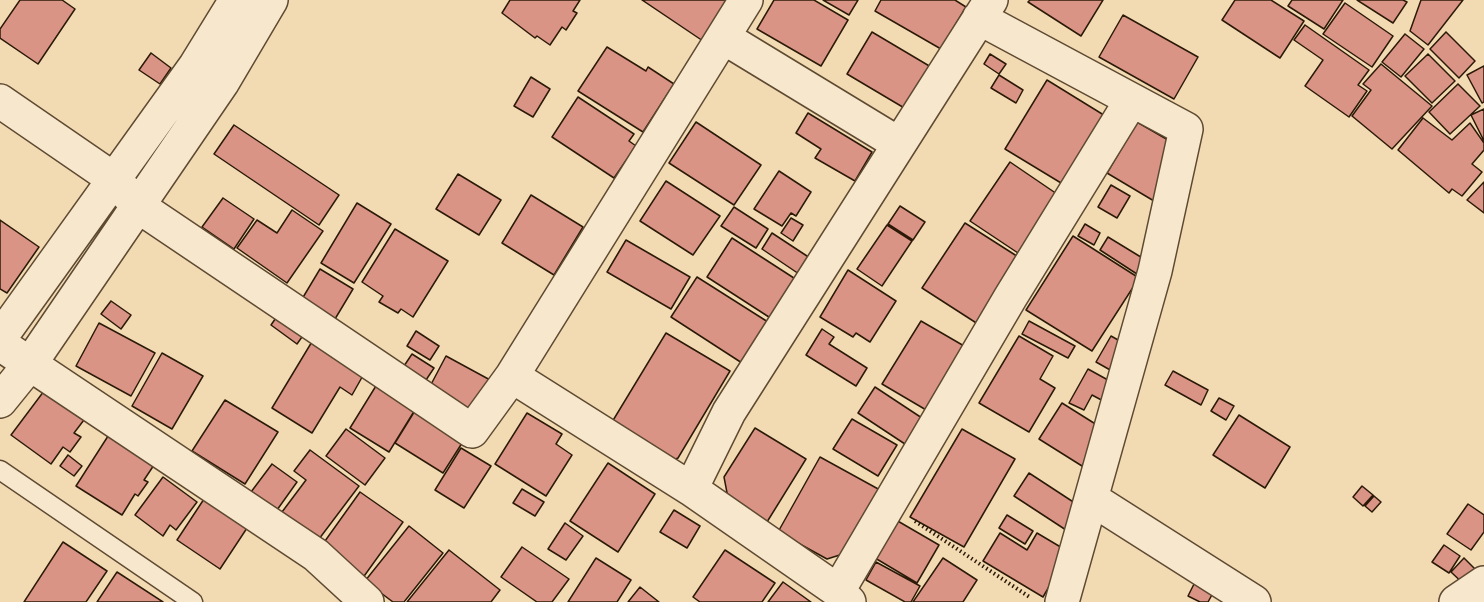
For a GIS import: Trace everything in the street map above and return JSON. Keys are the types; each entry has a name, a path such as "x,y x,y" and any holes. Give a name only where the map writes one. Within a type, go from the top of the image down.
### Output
{"street":[{"path":"0,338 196,65 236,0"},
{"path":"0,401 30,363 222,83 271,0"},
{"path":"0,101 115,180 138,206 472,431 512,376 746,0"},
{"path":"691,489 729,412 985,9 1131,101 1186,129 1155,271 1062,602"},
{"path":"723,37 899,144"},
{"path":"512,376 691,489 843,597 890,504 1010,298 1131,101"},
{"path":"0,344 316,555 367,602"},
{"path":"1092,499 1254,602"},
{"path":"1456,602 1484,583"}],"lane":[{"path":"0,470 193,602"}],"path":[{"path":"890,504 1036,602"}],"building":[{"path":"20,0 62,0 75,9 38,64 0,38 0,29"},
{"path":"510,0 580,0 573,11 577,13 566,30 562,27 550,45 537,36 535,38 502,13"},
{"path":"642,0 730,0 703,41"},
{"path":"774,0 814,0 848,20 821,66 757,29"},
{"path":"823,0 858,0 849,15"},
{"path":"881,0 955,0 966,7 941,49 875,11"},
{"path":"1030,0 1103,0 1081,36 1028,2"},
{"path":"1235,0 1271,0 1304,21 1280,58 1222,20"},
{"path":"1292,0 1343,0 1324,29 1288,6"},
{"path":"1357,0 1403,0 1407,2 1393,23"},
{"path":"1421,0 1463,0 1428,45 1410,31"},
{"path":"1345,3 1393,36 1372,67 1323,34"},
{"path":"1123,15 1198,57 1174,99 1099,57"},
{"path":"1305,25 1369,70 1358,85 1367,91 1349,117 1305,86 1323,60 1294,40"},
{"path":"872,32 931,67 906,109 847,74"},
{"path":"1446,32 1475,61 1459,78 1430,49"},
{"path":"1405,34 1424,49 1401,77 1382,62"},
{"path":"607,47 646,71 648,67 674,84 643,132 578,91"},
{"path":"151,53 171,68 160,84 139,70"},
{"path":"990,54 1006,64 999,74 984,64"},
{"path":"1428,54 1455,81 1432,103 1405,76"},
{"path":"1381,64 1432,106 1392,149 1352,116 1371,90 1363,84"},
{"path":"1484,66 1484,102 1482,103 1467,75"},
{"path":"999,75 1023,90 1016,103 991,88"},
{"path":"531,77 550,89 533,117 514,106"},
{"path":"1047,80 1107,117 1066,186 1005,149"},
{"path":"1458,84 1480,106 1450,134 1429,112"},
{"path":"578,97 634,134 629,141 636,146 614,178 552,137"},
{"path":"1484,109 1484,141 1471,115"},
{"path":"808,113 872,152 855,181 815,158 821,149 796,133"},
{"path":"1423,118 1452,140 1470,123 1484,143 1484,150 1472,164 1482,172 1462,196 1452,189 1449,193 1398,150"},
{"path":"696,122 761,165 734,205 669,163"},
{"path":"1137,122 1175,144 1154,201 1107,173"},
{"path":"234,125 339,195 319,225 214,154"},
{"path":"1010,162 1057,194 1018,253 970,221"},
{"path":"779,171 811,192 796,216 791,213 782,226 754,209"},
{"path":"458,174 501,200 479,235 436,209"},
{"path":"666,181 720,216 693,255 640,221"},
{"path":"1484,182 1484,213 1467,200"},
{"path":"1111,185 1130,196 1117,218 1098,207"},
{"path":"531,195 583,227 554,275 502,243"},
{"path":"223,198 254,219 234,249 202,227"},
{"path":"357,203 391,224 354,283 321,263"},
{"path":"900,206 925,222 913,240 888,224"},
{"path":"734,207 768,229 756,248 721,226"},
{"path":"292,210 323,231 287,283 237,248 257,220 277,233"},
{"path":"791,218 803,225 793,241 781,233"},
{"path":"0,220 39,247 7,293 0,289"},
{"path":"965,223 1023,260 981,326 922,288"},
{"path":"1085,224 1100,233 1094,245 1078,236"},
{"path":"887,225 912,241 882,286 857,269"},
{"path":"395,229 448,261 413,317 401,309 398,313 379,302 383,296 362,282"},
{"path":"772,233 810,258 799,274 762,249"},
{"path":"1073,236 1139,278 1092,351 1026,310"},
{"path":"1108,237 1149,262 1140,276 1100,250"},
{"path":"732,238 797,280 772,319 707,277"},
{"path":"626,240 690,277 671,309 607,272"},
{"path":"320,269 353,289 335,319 302,299"},
{"path":"848,270 896,301 870,342 856,333 853,337 820,317"},
{"path":"697,277 768,322 742,363 671,317"},
{"path":"111,301 131,315 121,329 101,314"},
{"path":"282,309 309,327 297,344 271,325"},
{"path":"921,321 971,350 933,414 882,384"},
{"path":"1029,321 1075,346 1068,358 1022,334"},
{"path":"99,323 155,353 131,396 76,366"},
{"path":"822,329 834,337 829,344 867,368 856,386 806,355"},
{"path":"416,331 439,346 430,360 407,346"},
{"path":"666,333 730,371 678,458 669,462 609,427"},
{"path":"1019,336 1053,356 1040,379 1055,388 1029,432 979,403"},
{"path":"1111,336 1127,345 1112,371 1096,362"},
{"path":"313,340 365,372 352,395 340,387 312,433 272,408"},
{"path":"162,353 203,376 172,429 132,406"},
{"path":"412,354 434,368 426,380 404,366"},
{"path":"446,356 492,381 473,416 427,392"},
{"path":"1088,369 1117,385 1107,403 1092,395 1084,410 1069,403"},
{"path":"1173,371 1208,390 1201,405 1165,385"},
{"path":"379,381 418,405 389,452 350,428"},
{"path":"47,387 87,416 74,433 81,437 70,452 63,447 51,464 11,435"},
{"path":"875,387 928,422 911,448 858,413"},
{"path":"1219,398 1234,406 1226,420 1211,411"},
{"path":"225,400 278,432 245,484 192,451"},
{"path":"1062,403 1105,430 1082,466 1039,439"},
{"path":"416,409 464,440 443,473 395,443"},
{"path":"527,413 562,434 556,444 572,455 546,496 495,464"},
{"path":"1239,415 1290,447 1265,488 1213,455"},
{"path":"852,419 897,445 878,476 833,449"},
{"path":"755,428 806,459 767,522 728,498 724,477"},
{"path":"346,429 385,458 365,485 326,456"},
{"path":"962,429 1015,459 964,547 910,517"},
{"path":"110,433 156,462 144,480 148,482 138,496 135,494 122,515 76,486"},
{"path":"461,448 491,466 464,508 435,490"},
{"path":"310,450 359,486 319,539 282,512 306,480 294,471"},
{"path":"68,455 82,466 74,476 60,466"},
{"path":"820,457 880,490 843,554 827,559 778,532"},
{"path":"608,463 655,494 618,552 570,521"},
{"path":"272,464 297,482 277,510 251,492"},
{"path":"1029,473 1081,507 1066,530 1014,496"},
{"path":"163,477 197,502 176,530 170,525 163,536 135,515"},
{"path":"1362,486 1373,495 1363,506 1353,497"},
{"path":"522,489 544,502 535,516 513,503"},
{"path":"360,492 403,522 362,579 320,548"},
{"path":"206,496 249,525 220,569 177,540"},
{"path":"1374,496 1381,502 1372,512 1365,506"},
{"path":"1468,504 1484,515 1484,532 1471,550 1447,534"},
{"path":"674,510 700,526 687,548 660,532"},
{"path":"1007,515 1033,531 1025,544 999,528"},
{"path":"896,520 939,545 917,583 875,558"},
{"path":"565,523 583,536 566,560 548,549"},
{"path":"409,526 443,553 404,602 393,602 365,581"},
{"path":"1000,533 1027,550 1037,533 1069,552 1043,597 983,561"},
{"path":"63,542 107,571 86,602 24,602"},
{"path":"1444,545 1460,556 1449,573 1432,562"},
{"path":"522,547 569,579 552,602 537,602 501,577"},
{"path":"449,550 500,590 491,602 407,602"},
{"path":"725,550 775,583 762,602 700,602 693,597"},
{"path":"596,558 631,580 617,602 568,602"},
{"path":"943,558 977,580 963,602 913,602"},
{"path":"1464,558 1480,574 1467,587 1451,572"},
{"path":"876,562 920,586 911,602 905,602 866,580"},
{"path":"117,572 163,602 97,602"},
{"path":"783,582 811,602 768,602"},
{"path":"1195,582 1214,591 1208,602 1200,602 1188,596"},
{"path":"640,587 659,602 628,602"}]}
